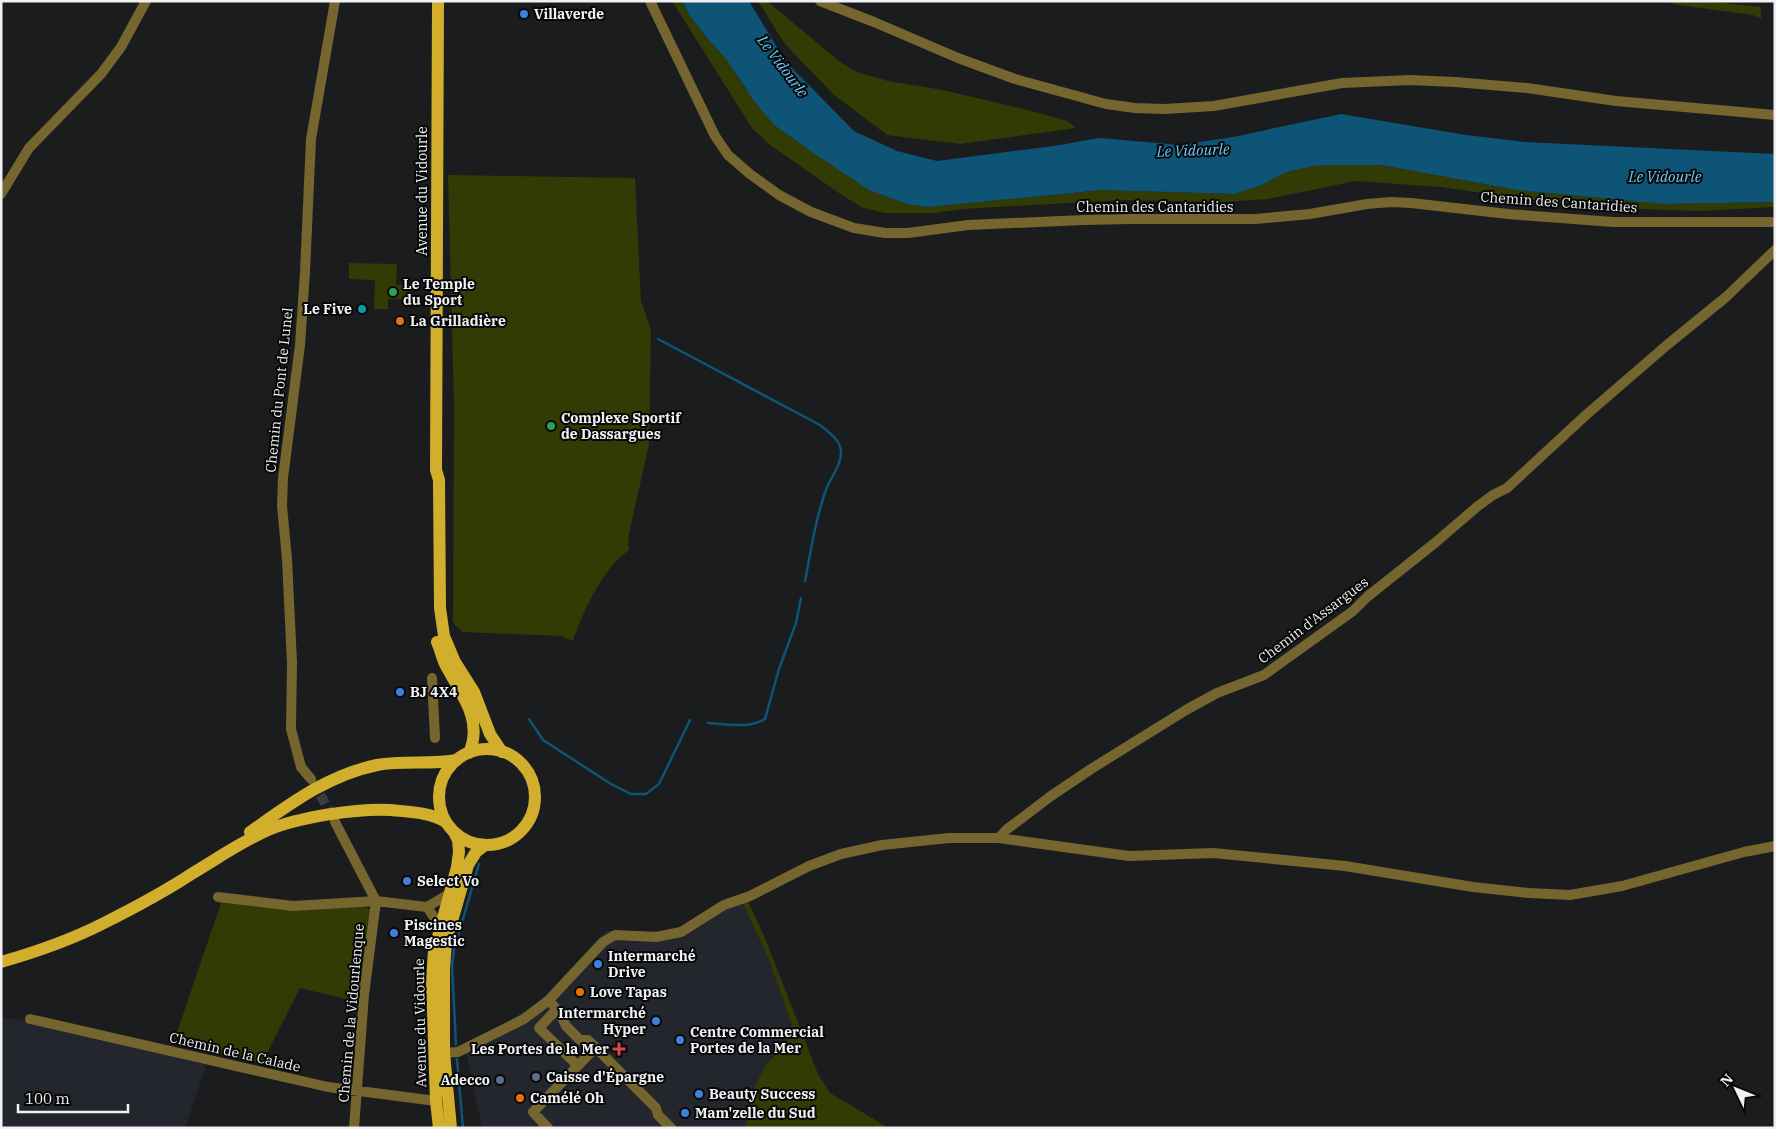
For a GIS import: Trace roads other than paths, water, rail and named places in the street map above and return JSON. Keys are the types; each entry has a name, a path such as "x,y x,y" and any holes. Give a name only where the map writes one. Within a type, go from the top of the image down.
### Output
{"main road":[{"name":"Avenue du Vidourle","path":"438,1 436,470 433,480 433,622 444,661 466,701 474,722 475,733 470,753"},
{"name":"Avenue du Vidourle","path":"436,470 439,480 440,608 444,636 452,657 474,692 490,734 502,752"},
{"path":"489,749 502,752 516,759 527,770 532,780 536,800 530,821 519,833 506,842 485,845 472,843 454,832 446,822 440,806 440,789 446,773 457,760 470,753 489,749"},
{"path":"233,847 238,840 309,791 346,773 391,764 457,760"},
{"path":"1,962 74,937 102,924 152,898 233,847 270,829 348,812 383,810 420,812 446,822"},
{"name":"Avenue du Vidourle","path":"439,1128 436,1101 432,982 434,951 448,894 457,867 458,840 454,832"},
{"name":"Avenue du Vidourle","path":"451,1128 444,1053 444,969 446,942 468,865 476,852 485,845"}],"street":[{"path":"1,194 30,148 106,67 121,47 146,1"},
{"name":"Chemin du Pont de Lunel","path":"311,779 301,767 291,729 292,664 287,559 282,506 283,478 300,336 311,139 335,1"},
{"name":"Chemin des Cantaridies","path":"650,1 716,136 728,155 778,196 811,212 854,228 886,233 908,233 968,226 1130,218 1255,219 1310,214 1367,204 1391,202 1613,222 1775,222"},
{"path":"820,1 958,58 1015,79 1106,104 1135,108 1164,109 1214,106 1342,83 1410,80 1527,88 1616,101 1775,115"},
{"name":"Chemin d'Assargues","path":"999,838 1006,830 1051,796 1091,769 1217,692 1264,675 1353,611 1366,597 1478,506 1492,495 1507,488 1608,396 1726,297 1775,250"},
{"path":"432,678 435,738"},
{"path":"335,822 376,901"},
{"path":"444,1053 458,1052 524,1019 549,1000 609,937 615,935 656,937 681,932 692,927 719,908 750,896 809,866 842,854 882,845 939,838 999,838 1129,856 1213,852 1345,866 1473,887 1529,893 1570,894 1622,886 1744,852 1775,846"},
{"path":"218,897 292,906 376,901 427,907 448,894"},
{"name":"Chemin de la Vidourlenque","path":"354,1128 364,995 376,901"},
{"path":"427,907 440,926"},
{"path":"549,1000 561,1015 566,1026 578,1038 588,1040 656,1108 658,1115 669,1126"},
{"path":"556,1010 539,1028 578,1066"},
{"name":"Chemin de la Calade","path":"30,1019 357,1092 436,1101"},
{"path":"548,1128 533,1112 596,1048"}],"water":[{"name":"Le Vidourle","path":"682,1 749,1 786,62 854,131 897,151 937,161 1054,146 1099,138 1180,145 1233,137 1341,114 1466,135 1525,142 1775,154 1775,202 1664,204 1517,190 1381,165 1328,165 1287,172 1260,186 1234,194 1102,190 928,207 907,204 869,190 774,125 754,101 726,59 690,16"}],"waterway":[{"path":"658,339 820,425 838,443 841,456 827,487 820,510 805,581"},
{"path":"708,723 745,725 765,719 779,669 796,623 801,598"},
{"path":"529,719 543,740 611,784 631,794 646,794 659,784 690,720"},
{"path":"456,1045 452,965 454,950 479,864"},
{"path":"457,1059 463,1128"}],"tunnel":[{"path":"313,782 334,819"}],"place":[{"name":"Villaverde","path":"524,14"},
{"name":"Le Temple du Sport","path":"393,292"},
{"name":"Le Five","path":"362,309"},
{"name":"La Grilladière","path":"400,321"},
{"name":"Complexe Sportif de Dassargues","path":"551,426"},
{"name":"BJ 4X4","path":"400,692"},
{"name":"Select Vo","path":"407,881"},
{"name":"Piscines Magestic","path":"394,933"},
{"name":"Intermarché Drive","path":"598,964"},
{"name":"Love Tapas","path":"580,992"},
{"name":"Intermarché Hyper","path":"656,1021"},
{"name":"Centre Commercial Portes de la Mer","path":"680,1040"},
{"name":"Les Portes de la Mer","path":"619,1049"},
{"name":"Caisse d'Épargne","path":"536,1077"},
{"name":"Adecco","path":"500,1080"},
{"name":"Beauty Success","path":"699,1094"},
{"name":"Camélé Oh","path":"520,1098"},
{"name":"Mam'zelle du Sud","path":"685,1113"}]}
